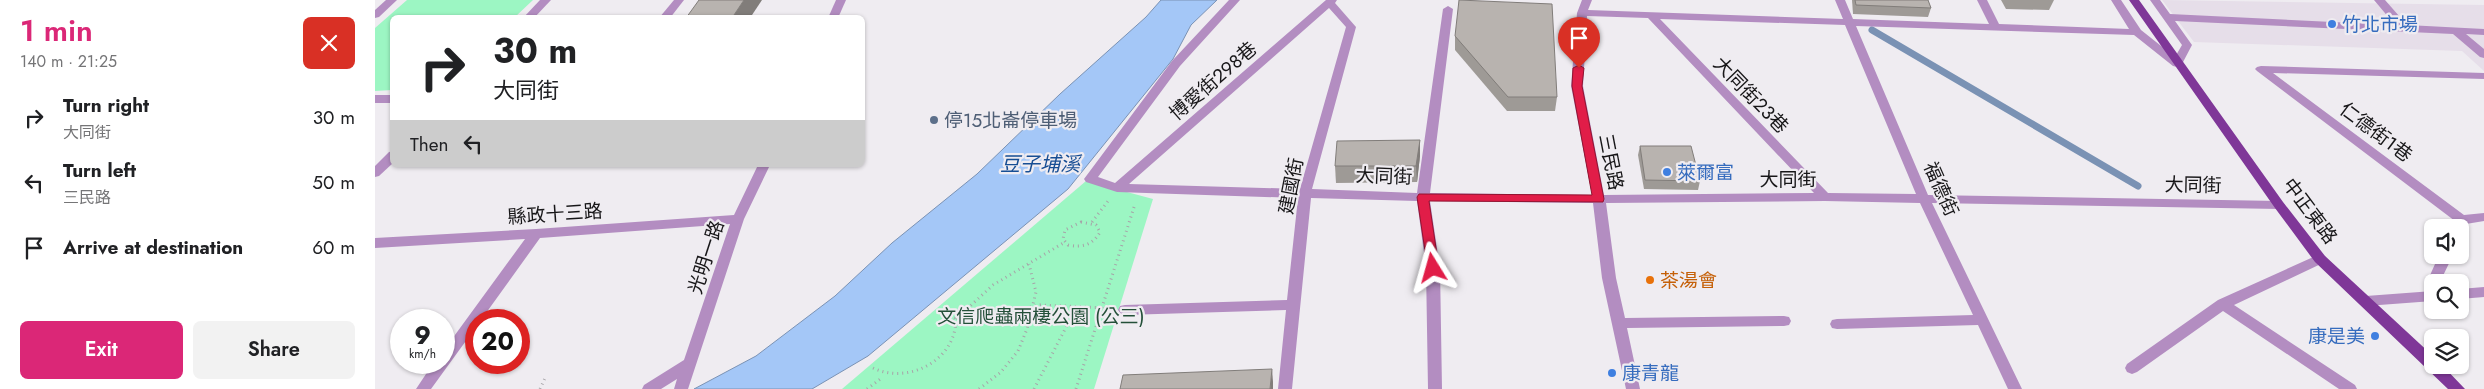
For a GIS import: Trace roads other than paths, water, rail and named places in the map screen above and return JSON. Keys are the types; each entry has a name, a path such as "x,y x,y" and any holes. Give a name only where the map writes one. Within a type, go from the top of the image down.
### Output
{"main road":[{"path":"2134,0 2177,64"},
{"name":"中正東路","path":"2177,64 2320,259 2424,356"},
{"name":"中正東路","path":"2442,374 2458,389"}],"street":[{"path":"375,15 392,0"},
{"path":"531,15 546,0"},
{"path":"666,15 679,0"},
{"path":"834,15 841,0"},
{"name":"大同街","path":"1235,0 1215,18 1148,100 1090,179 1117,188 1305,192 1423,197 1599,199 1825,197 2279,205"},
{"name":"三民路","path":"1587,0 1582,13 1577,86 1599,199 1618,323 1633,389"},
{"name":"福德街","path":"1840,0 1924,199 2015,389"},
{"path":"1982,0 1996,28"},
{"name":"中正東路","path":"2116,0 2137,32 2177,64"},
{"path":"2155,0 2187,45 2177,64"},
{"path":"2379,0 2404,28"},
{"name":"博愛街298巷","path":"1117,188 1331,1"},
{"name":"建國街","path":"1285,389 1305,192 1351,27 1331,1"},
{"path":"1435,389 1433,268 1423,197 1448,9"},
{"path":"1582,13 1652,17 2137,32"},
{"name":"大同街23巷","path":"1652,17 1825,197"},
{"path":"2167,17 2484,32"},
{"path":"2456,31 2484,55"},
{"name":"仁德街1巷","path":"2454,219 2261,69 2484,76"},
{"path":"375,99 390,99"},
{"path":"375,174 390,158"},
{"name":"光明一路","path":"681,389 738,219 763,167"},
{"path":"2469,221 2484,217"},
{"name":"縣政十三路","path":"375,243 536,234 738,219"},
{"path":"455,345 536,234"},
{"path":"2132,368 2223,304 2320,259"},
{"path":"2366,301 2424,291"},
{"path":"2469,293 2484,292"},
{"path":"1125,310 1293,304"},
{"path":"2223,304 2350,389"},
{"path":"1837,324 1981,320"},
{"path":"1618,323 1784,321"},
{"path":"649,389 691,363"},
{"path":"423,389 434,374"}],"water":[{"name":"豆子埔溪","path":"1161,0 1217,0 1191,25 1173,59 1068,189 868,356 812,389 694,389 756,356 835,296 892,243 977,174 1060,94 1146,17"}],"waterway":[{"path":"1872,30 2138,186"}],"place":[{"name":"竹北市場","path":"2332,24"},
{"name":"停15北崙停車場","path":"934,120"},
{"name":"萊爾富","path":"1667,172"},
{"name":"茶湯會","path":"1650,280"},
{"name":"康是美","path":"2375,336"},
{"name":"康青龍","path":"1612,373"}],"park label":[{"name":"文信爬蟲兩棲公園 (公三)","path":"1041,316"}]}
